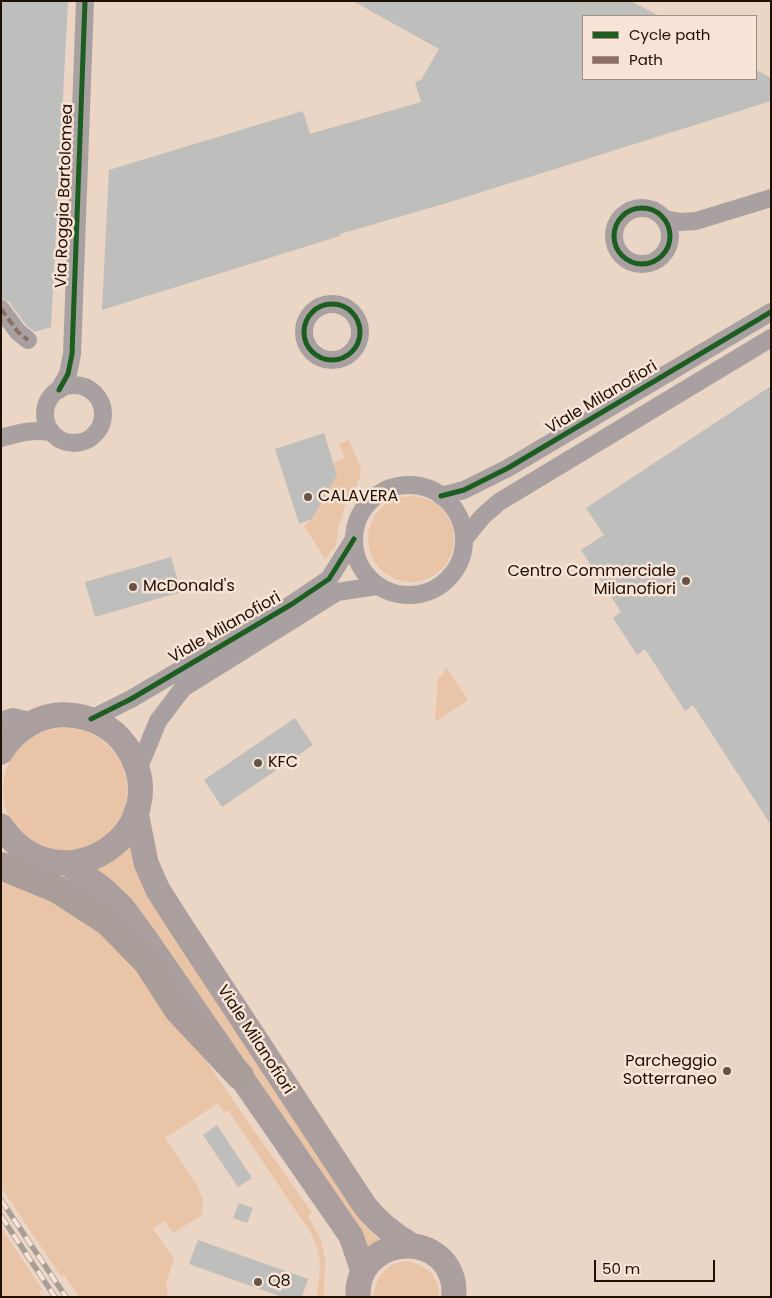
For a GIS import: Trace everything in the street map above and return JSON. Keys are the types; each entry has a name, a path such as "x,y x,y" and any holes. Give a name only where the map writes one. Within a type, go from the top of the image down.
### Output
{"highway":[{"path":"1,866 57,889 108,922 146,962 178,1010 240,1076"}],"main road":[{"name":"Viale Milanofiori","path":"1,752 14,736 33,722 61,714 90,718 107,726 121,739 132,754 138,770 140,783 140,797 136,812 120,840 109,849 90,859 67,863 44,860 26,852 11,840 1,826"},
{"name":"Viale Milanofiori","path":"136,812 146,863 158,890 177,920 365,1206 389,1231 411,1245 436,1255 446,1266 453,1281 454,1297"},
{"name":"Viale Milanofiori","path":"67,863 103,889 122,907 351,1236 363,1271"},
{"path":"358,1297 357,1288 363,1271 375,1256 392,1247 411,1245"}],"street":[{"name":"Via Roggia Bartolomea","path":"59,390 68,374 72,354 85,1"},
{"path":"669,245 669,227 665,219 658,212 650,208 640,207 631,209 617,222 614,238 616,246 627,259 642,264 658,259 683,231 696,222 771,198"},
{"path":"665,219 680,222 696,222"},
{"path":"1,309 18,332 28,340"},
{"name":"Viale Milanofiori","path":"441,496 464,490 508,468 771,312"},
{"name":"Viale Milanofiori","path":"464,539 483,516 499,502 771,338"},
{"name":"Via Roggia Bartolomea","path":"72,354 77,372 91,391"},
{"path":"22,432 36,422 46,409 53,395 59,390 75,385 91,391 97,397 103,410 101,425 90,438 73,443 57,438 51,432 45,417 46,409"},
{"path":"1,438 22,432 40,430 51,432"},
{"name":"Viale Milanofiori","path":"403,486 417,486 430,489 441,496 453,508 461,523 464,539 462,553 457,566 449,578 439,586 426,592 409,595 396,594 377,586 364,573 356,557 354,539 358,520 368,504 378,495 390,489 403,486"},
{"name":"Viale Milanofiori","path":"90,718 131,699 292,604 329,579 354,539"},
{"name":"Viale Milanofiori","path":"138,770 158,721 182,688 337,592 377,586"},
{"path":"1,721 13,717 33,722"}],"shaded area":[{"path":"349,440 361,468 360,477 346,502 338,528 336,545 325,559 304,526 312,519 337,475 334,463 345,458 339,444"},
{"path":"411,496 428,499 442,508 451,522 454,539 451,556 442,570 428,579 411,582 394,579 380,570 371,556 368,539 371,522 380,508 394,499"},
{"path":"447,668 468,700 435,722 438,679"},
{"path":"65,728 89,733 109,746 122,766 127,790 122,814 109,834 89,847 65,852 41,847 21,834 8,814 3,790 8,766 21,746 41,733"},
{"path":"132,841 145,890 365,1226 382,1242 369,1249 360,1229 87,869"},
{"path":"1,875 62,901 145,970 312,1213 308,1216 321,1241 325,1259 324,1297 316,1297 320,1266 318,1252 312,1235 228,1110 224,1112 218,1103 165,1138 195,1182 203,1200 202,1215 173,1233 164,1221 153,1229 174,1259 166,1283 168,1297 79,1297 64,1275 61,1276 1,1187"},
{"path":"1,1227 42,1289 39,1292 42,1297 1,1297"},
{"path":"405,1261 419,1265 430,1272 437,1283 439,1297 374,1297 379,1277 392,1265"}],"building":[{"path":"1,1 68,1 51,327 35,332 26,325 9,302 1,299"},
{"path":"353,1 631,1 657,15 582,15 582,80 757,80 757,71 771,78 771,101 450,202 340,234 340,236 102,310 109,170 303,111 310,134 421,102 415,82 421,80 439,49"},
{"name":"Centro Commerciale Milanofiori","path":"771,386 771,825 693,705 685,711 645,649 637,655 613,618 621,612 581,550 604,535 586,508"},
{"name":"CALAVERA","path":"324,433 337,475 312,519 299,524 275,449"},
{"name":"McDonald's","path":"171,557 181,592 95,617 85,582"},
{"name":"KFC","path":"295,718 313,745 222,807 204,780"},
{"path":"217,1125 252,1178 238,1187 203,1135"},
{"path":"239,1203 253,1208 247,1223 233,1218"},
{"path":"198,1240 308,1279 302,1297 282,1297 189,1264"}],"railway":[{"path":"1,1200 66,1297"},
{"path":"1,1216 55,1297"}],"marked path":[{"path":"1,309 18,332 28,340"}],"cycle path":[{"path":"59,390 68,374 72,354 85,1"},
{"path":"637,208 647,208 662,216 668,225 670,236 668,247 662,256 647,264 637,264 626,259 619,252 614,241 614,231 619,220 626,213 637,208"},
{"path":"332,304 343,306 352,312 358,321 360,332 358,343 352,352 343,358 332,360 321,358 312,352 306,343 304,332 306,321 312,312 321,306 332,304"},
{"path":"441,496 464,490 508,468 771,312"},
{"path":"91,719 131,699 292,604 329,579 354,539"}],"place":[{"name":"CALAVERA","path":"308,497"},
{"name":"Centro Commerciale Milanofiori","path":"686,581"},
{"name":"McDonald's","path":"133,587"},
{"name":"KFC","path":"258,763"},
{"name":"Parcheggio Sotterraneo","path":"727,1071"},
{"name":"Q8","path":"258,1282"}]}
